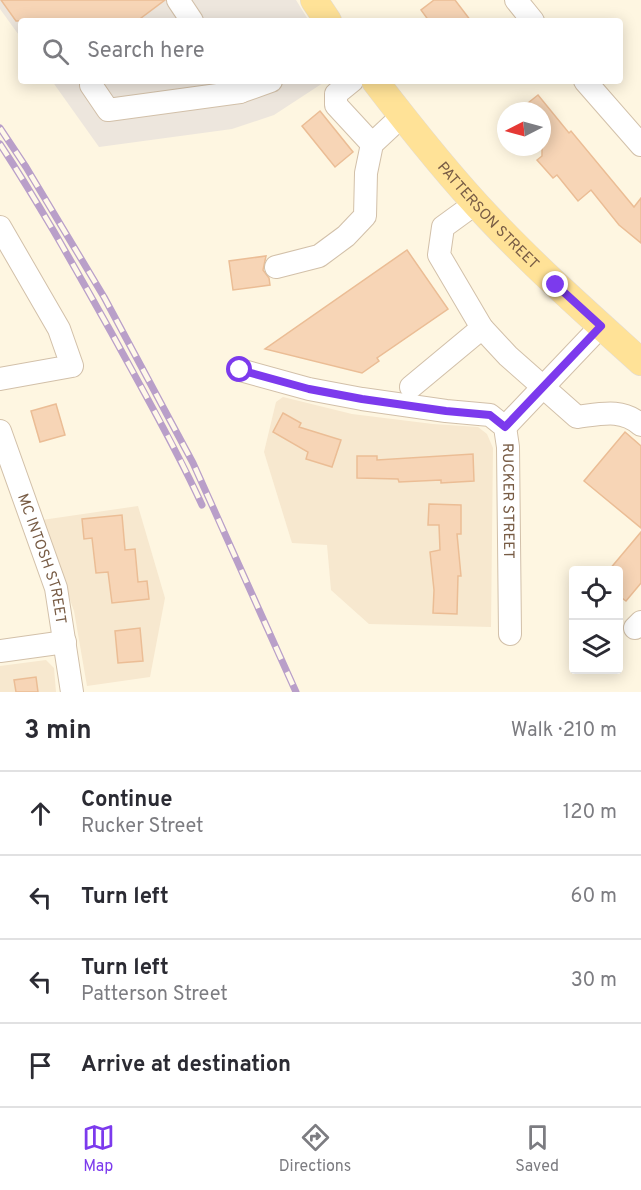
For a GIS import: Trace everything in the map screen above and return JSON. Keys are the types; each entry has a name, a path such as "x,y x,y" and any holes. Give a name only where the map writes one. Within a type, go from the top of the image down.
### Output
{"main road":[{"path":"314,0 326,18"},
{"name":"PATTERSON STREET","path":"377,84 476,203 556,285 641,362"}],"street":[{"path":"178,0 190,18"},
{"path":"516,0 531,18"},
{"path":"91,85 108,110 254,84"},
{"path":"348,84 336,94 336,105 372,144"},
{"path":"588,84 641,145"},
{"path":"276,267 320,256 346,236 365,216 366,173 372,144 402,116"},
{"path":"476,203 443,227 439,255 482,328 508,356 577,417 615,412 633,417 641,425"},
{"path":"0,227 59,329 72,366 0,378"},
{"path":"505,427 601,326"},
{"path":"411,387 482,328"},
{"name":"RUCKER STREET","path":"240,370 309,389 362,399 490,415 505,427 508,447 510,634"},
{"name":"MC INTOSH STREET","path":"0,430 56,588 72,692"},
{"path":"0,651 65,642"}],"shaded area":[{"path":"0,0 296,0 307,18 18,18 18,34 0,9"},
{"path":"54,84 321,84 274,115 232,129 99,147"},
{"path":"283,397 352,414 478,427 487,434 493,448 491,627 369,624 331,590 327,545 292,543 264,452 276,402"},
{"path":"138,506 165,598 150,677 87,686 74,611 42,520"},
{"path":"46,660 54,668 56,692 0,692 0,666"}],"building":[{"path":"1,0 165,0 141,18 18,18 16,21"},
{"path":"434,0 455,0 469,18 427,18 421,10"},
{"path":"538,95 544,102 529,102"},
{"path":"320,111 353,152 335,167 302,126"},
{"path":"551,111 569,133 571,131 634,207 641,198 641,243 619,225 591,190 578,201 557,175 553,178 537,160 542,156 551,156"},
{"path":"407,250 448,309 377,358 379,361 362,373 265,349"},
{"path":"266,256 263,270 269,278 270,285 233,290 229,261"},
{"path":"56,404 65,435 40,442 31,411"},
{"path":"283,413 301,423 299,427 341,440 332,467 306,459 308,452 273,432"},
{"path":"625,432 641,446 641,528 584,481"},
{"path":"473,454 474,481 399,482 398,479 357,478 357,456 377,456 377,460"},
{"path":"429,504 461,505 461,534 457,534 461,576 458,576 457,614 433,613 434,590 430,552 440,550 439,525 428,525"},
{"path":"122,515 125,550 135,549 138,582 147,581 149,599 112,603 108,572 96,573 92,538 84,539 82,519"},
{"path":"641,532 641,583 626,601 623,599 623,566 612,566"},
{"path":"140,628 143,661 118,663 115,631"},
{"path":"36,677 38,692 16,692 14,680"}],"railway":[{"path":"0,128 104,297 193,463 296,692"},
{"path":"0,144 43,213 111,332 170,439 202,505"}],"route":[{"path":"240,370 309,389 362,399 490,415 505,427 601,326 556,285"}]}
